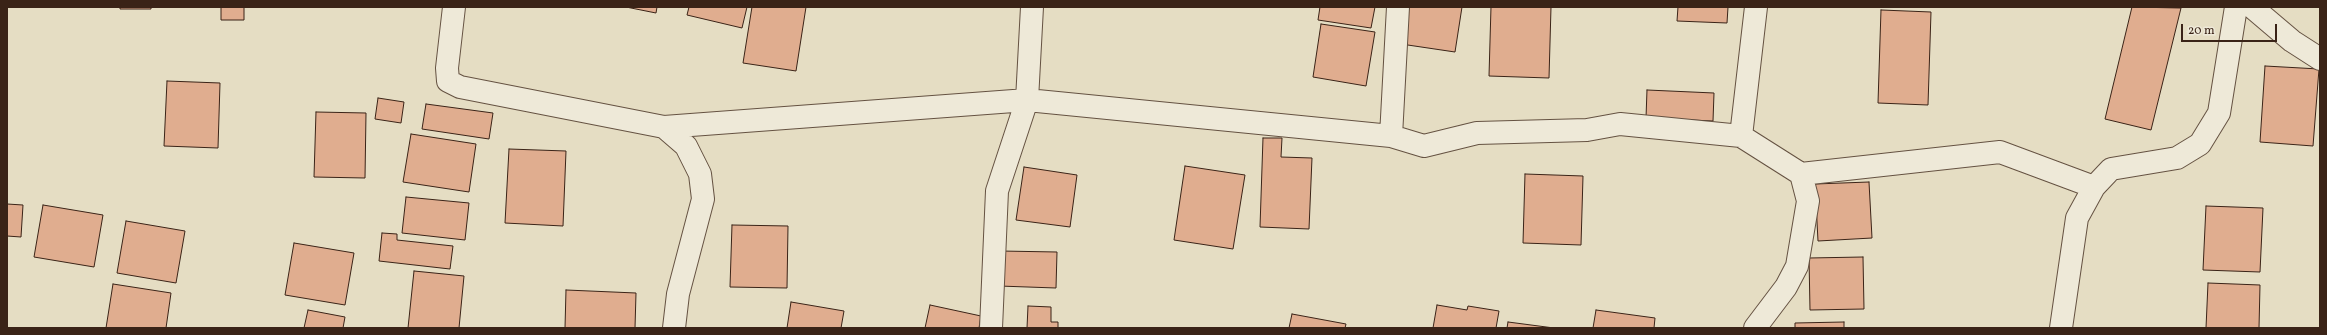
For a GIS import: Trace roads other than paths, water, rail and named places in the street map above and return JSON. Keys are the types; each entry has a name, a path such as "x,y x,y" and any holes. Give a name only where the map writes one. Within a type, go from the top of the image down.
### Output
{"street":[{"path":"454,7 447,68 448,81 460,87 664,127 1027,100 1391,136 1424,146 1477,133 1587,130 1620,124 1741,136 1801,174 2000,152 2094,187"},
{"path":"991,328 997,191 1027,100 1032,7"},
{"path":"1391,136 1398,7"},
{"path":"1741,136 1756,7"},
{"path":"2061,328 2077,218 2094,187 2111,169 2177,158 2200,144 2219,113 2236,7"},
{"path":"2252,7 2292,41 2320,59"},
{"path":"664,127 686,146 700,174 703,199 678,294 674,328"},
{"path":"1755,328 1786,287 1797,266 1808,201 1801,174"}]}
